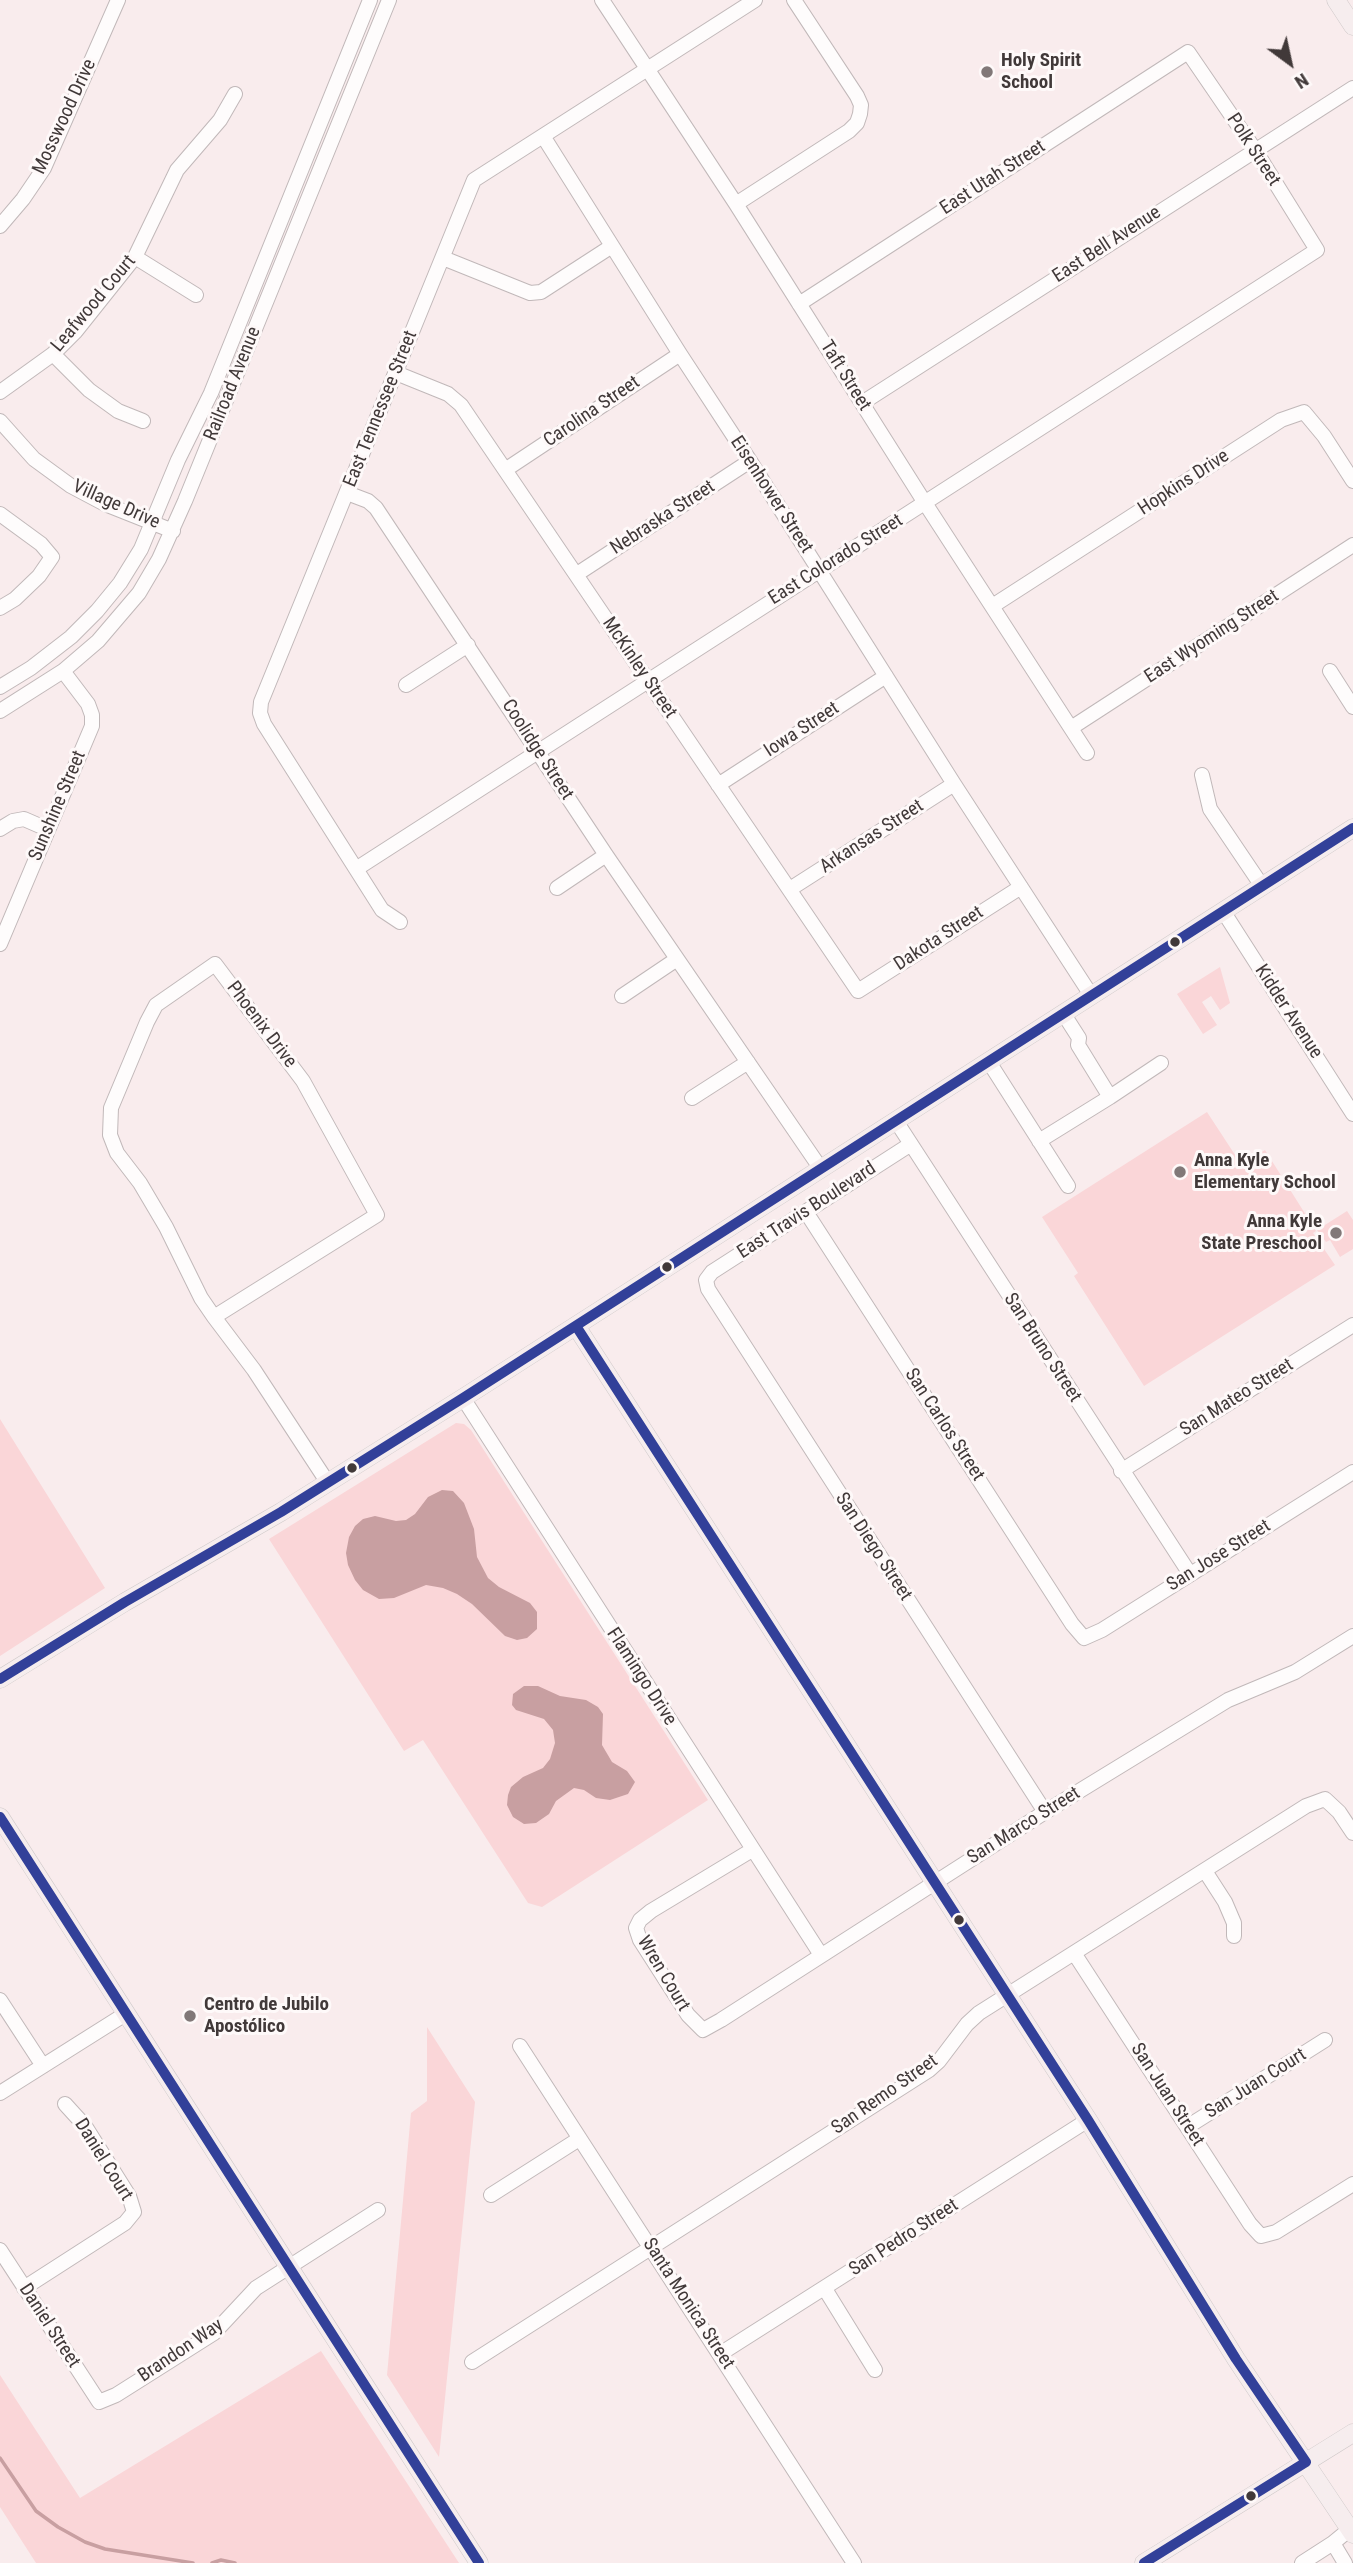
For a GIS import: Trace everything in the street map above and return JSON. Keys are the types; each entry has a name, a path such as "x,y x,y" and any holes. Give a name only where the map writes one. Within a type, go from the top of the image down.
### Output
{"main road":[{"path":"1336,0 1353,26"},
{"name":"East Travis Boulevard","path":"0,1679 328,1483 1353,828"},
{"path":"576,1326 1088,2120 1236,2359 1351,2531"},
{"path":"0,1817 479,2563"},
{"path":"1144,2563 1353,2433"}],"street":[{"name":"Mosswood Drive","path":"0,226 44,168 118,0"},
{"name":"Railroad Avenue","path":"0,687 54,652 97,611 120,583 141,549 178,460 211,393 370,0"},
{"name":"Railroad Avenue","path":"0,711 63,671 98,640 139,593 173,531 389,0"},
{"name":"Taft Street","path":"602,0 736,204 1087,753"},
{"name":"East Tennessee Street","path":"400,922 382,910 264,724 260,713 261,702 474,180 755,0"},
{"path":"736,204 849,131 857,123 860,114 857,96 794,0"},
{"name":"Polk Street","path":"1188,52 1255,150 1317,250"},
{"name":"East Utah Street","path":"799,304 1188,52"},
{"name":"East Bell Avenue","path":"862,403 1353,88"},
{"name":"Leafwood Court","path":"0,391 53,354 76,331 135,257 177,170 220,120 235,94"},
{"name":"Eisenhower Street","path":"543,136 1091,995"},
{"path":"443,258 530,293 541,292 612,246"},
{"name":"East Colorado Street","path":"356,869 1317,250"},
{"path":"135,257 196,295"},
{"path":"53,354 89,390 118,411 143,421"},
{"name":"Carolina Street","path":"505,470 680,354"},
{"name":"McKinley Street","path":"396,373 456,399 858,991"},
{"name":"Hopkins Drive","path":"994,605 1281,420 1304,412 1324,436 1353,481"},
{"name":"Village Drive","path":"0,421 34,459 71,486 105,504 173,531"},
{"name":"Nebraska Street","path":"577,574 750,461"},
{"name":"Coolidge Street","path":"347,493 368,501 376,508 677,959 821,1169"},
{"path":"0,514 41,544 52,557 39,576 15,599 0,608"},
{"name":"East Wyoming Street","path":"1071,728 1353,545"},
{"path":"406,685 468,645"},
{"name":"Sunshine Street","path":"0,944 92,726 88,704 63,671"},
{"path":"1330,671 1353,707"},
{"name":"Iowa Street","path":"718,785 886,676"},
{"path":"1202,775 1210,809 1262,886"},
{"name":"Arkansas Street","path":"790,889 954,784"},
{"path":"0,829 13,821 24,819 47,829"},
{"path":"557,888 607,855"},
{"name":"Dakota Street","path":"858,991 1021,887"},
{"name":"Kidder Avenue","path":"1223,911 1353,1114"},
{"path":"622,996 677,959"},
{"name":"Phoenix Drive","path":"214,1317 377,1215 303,1081 215,964 156,1005 111,1108 110,1135 117,1153 139,1182 166,1227 201,1298 214,1317 254,1370 328,1483"},
{"path":"1063,1013 1079,1038 1078,1045 1110,1097"},
{"path":"692,1098 748,1062"},
{"path":"989,1062 1068,1186"},
{"path":"1039,1141 1161,1063"},
{"name":"San Bruno Street","path":"896,1121 1190,1574"},
{"name":"East Travis Boulevard","path":"706,1280 712,1272 911,1144"},
{"name":"San Carlos Street","path":"806,1212 1072,1624 1084,1638"},
{"name":"San Diego Street","path":"706,1280 708,1289 1045,1812"},
{"name":"San Mateo Street","path":"1121,1471 1353,1325"},
{"name":"Flamingo Drive","path":"463,1398 821,1955"},
{"name":"San Jose Street","path":"1084,1638 1102,1630 1353,1472"},
{"name":"San Marco Street","path":"703,2029 1045,1812 1228,1700 1295,1672 1353,1636"},
{"name":"San Remo Street","path":"472,2362 929,2070 979,2013 1306,1806 1325,1799 1339,1812 1353,1833"},
{"name":"Wren Court","path":"703,2029 688,2015 640,1940 636,1928 640,1920 651,1911 752,1850"},
{"path":"1205,1871 1225,1902 1234,1923 1234,1936"},
{"name":"San Juan Street","path":"1074,1953 1250,2224 1261,2236 1276,2232 1353,2184"},
{"path":"0,2000 43,2066"},
{"path":"0,2093 127,2013"},
{"name":"San Juan Court","path":"1188,2127 1325,2040"},
{"name":"Santa Monica Street","path":"520,2046 854,2563"},
{"name":"Daniel Court","path":"24,2288 125,2223 134,2212 129,2196 92,2138 65,2104"},
{"name":"San Pedro Street","path":"720,2354 1088,2120"},
{"path":"491,2195 579,2139"},
{"name":"Brandon Way","path":"99,2402 116,2395 214,2333 256,2288 378,2210"},
{"name":"Daniel Street","path":"0,2250 99,2402"},
{"path":"825,2289 875,2370"},
{"path":"1302,2563 1321,2558 1333,2543 1351,2531"},
{"path":"1333,2543 1345,2563"}],"shaded area":[{"path":"1220,967 1230,1003 1220,1010 1211,996 1202,1002 1217,1025 1203,1034 1177,994"},
{"path":"1207,1112 1241,1164 1265,1150 1316,1231 1313,1233 1335,1265 1144,1386 1074,1276 1078,1273 1042,1217"},
{"name":"Anna Kyle State Preschool","path":"1347,1211 1353,1220 1353,1249 1340,1257 1330,1240 1326,1242 1317,1230"},
{"path":"0,1419 105,1588 0,1656"},
{"path":"456,1423 464,1424 471,1430 708,1800 542,1907 528,1903 423,1740 404,1751 269,1539"},
{"path":"442,1490 453,1491 464,1503 474,1529 477,1557 488,1578 499,1587 530,1603 537,1612 537,1629 527,1638 517,1640 505,1636 472,1604 443,1588 426,1585 394,1598 379,1599 363,1590 355,1580 346,1553 349,1537 355,1526 363,1519 375,1516 396,1521 406,1520 415,1514 428,1497"},
{"path":"524,1686 538,1686 560,1696 586,1700 598,1707 603,1714 602,1745 612,1762 627,1771 635,1782 628,1794 610,1800 596,1798 584,1790 574,1788 556,1801 549,1814 536,1823 524,1824 513,1817 507,1805 511,1787 523,1777 543,1768 550,1759 555,1743 553,1730 544,1719 516,1710 512,1705 513,1694"},
{"path":"427,2027 475,2102 439,2457 387,2375 411,2113 427,2101"},
{"path":"321,2351 459,2563 36,2563 0,2507 0,2375 80,2498"}],"waterway":[{"path":"0,2458 36,2511 85,2542 105,2549 193,2563"},
{"path":"212,2563 221,2560 235,2563"}],"transit line":[{"path":"0,1679 125,1602 281,1512 463,1398 1353,828"},
{"path":"576,1326 1088,2120 1236,2359 1306,2462 1144,2563"},
{"path":"0,1817 479,2563"}],"place":[{"name":"Holy Spirit School","path":"987,72"},
{"name":"Anna Kyle Elementary School","path":"1180,1172"},
{"name":"Anna Kyle State Preschool","path":"1336,1233"},
{"name":"Centro de Jubilo Apostólico","path":"190,2016"}]}
